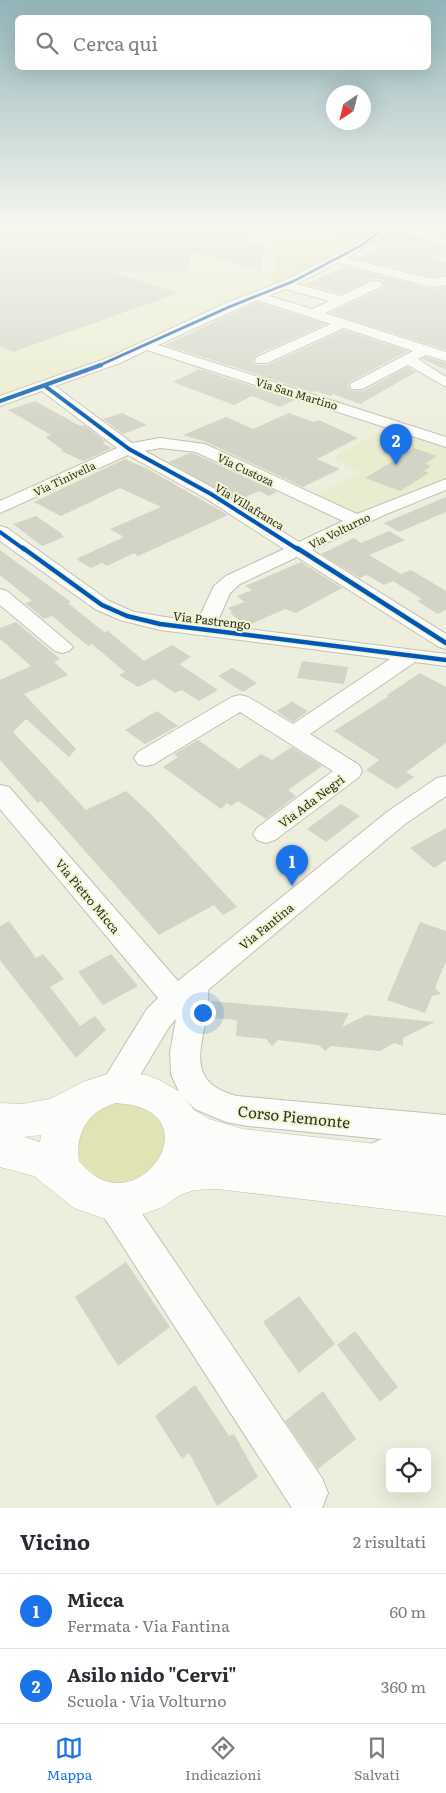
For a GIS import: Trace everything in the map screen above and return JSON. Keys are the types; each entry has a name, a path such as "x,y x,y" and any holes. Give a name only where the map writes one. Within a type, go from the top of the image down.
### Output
{"main road":[{"path":"66,1178 59,1162 58,1144 66,1119 116,1092"},
{"path":"0,1120 28,1120 56,1115 116,1092 162,1098 174,1109 181,1122 185,1141 181,1161 170,1179"},
{"path":"181,1122 199,1133 243,1147 446,1170"},
{"path":"0,1149 44,1161 79,1190 96,1199 114,1202 135,1200 148,1194 170,1179 194,1172 217,1172 446,1197"}],"street":[{"path":"323,295 341,300"},
{"path":"313,314 351,295"},
{"path":"0,401 45,386 147,346 257,296 446,357"},
{"path":"262,360 342,324"},
{"name":"Via San Martino","path":"147,346 364,414 446,442"},
{"path":"357,386 425,350"},
{"path":"408,359 446,383"},
{"name":"Via Villafranca","path":"45,386 129,449 211,494 300,548 446,643"},
{"name":"Via Custoza","path":"129,449 160,442 199,448 358,521"},
{"name":"Via Tinivella","path":"0,508 129,449"},
{"name":"Via Volturno","path":"204,629 225,585 358,521 446,484"},
{"name":"Via Pastrengo","path":"0,532 92,599 113,611 144,621 446,660"},
{"path":"0,594 62,647"},
{"path":"294,734 410,656"},
{"name":"Via Ada Negri","path":"146,758 240,702 294,734 350,772 266,834"},
{"name":"Via Fantina","path":"116,1092 158,1018 184,992 396,818 443,789"},
{"name":"Via Pietro Micca","path":"0,793 184,992"},
{"name":"Corso Piemonte","path":"184,992 195,1001 184,1062 187,1077 196,1091 209,1102 225,1109 248,1112 446,1130"},
{"path":"368,1161 406,1144 446,1143"},
{"path":"114,1202 307,1493"}],"shaded area":[{"path":"0,295 255,295 106,361 0,396"},
{"path":"389,427 446,447 446,479 355,514 316,495 360,472 332,458"},
{"path":"128,1099 164,1121 169,1148 154,1174 108,1186 75,1158 77,1129 97,1107"}],"building":[{"path":"0,295 171,295 13,352 0,346"},
{"path":"367,295 446,295 446,350 330,313"},
{"path":"257,302 326,324 256,355 253,361 257,365 268,365 344,330 408,351 351,381 348,385 350,390 363,391 408,367 416,372 360,404 333,394 330,396 315,391 312,392 165,345"},
{"path":"426,357 446,363 446,370 422,359"},
{"path":"199,369 295,400 280,407 252,396 234,405 173,382"},
{"path":"35,401 80,426 84,425 106,442 102,443 112,448 83,461 61,451 63,450 45,437 51,435 8,410"},
{"path":"122,413 147,425 123,434 103,419"},
{"path":"289,413 313,422 319,420 358,438 317,459 340,469 303,487 206,442 183,435 226,417 253,429"},
{"path":"414,448 437,456 425,464 431,466 424,471 429,473 400,491 365,478"},
{"path":"190,453 277,492 269,496 259,491 237,501 169,462"},
{"path":"125,459 148,469 228,515 138,556 134,553 107,566 102,563 91,568 76,559 124,537 110,529 161,507 120,488 61,516 34,502"},
{"path":"446,497 446,512 399,532 384,523"},
{"path":"36,516 64,537 42,546 13,524"},
{"path":"389,531 405,540 369,555 401,574 411,570 446,591 446,610 438,614 417,601 422,599 393,581 384,585 367,575 360,578 321,554 354,538 361,543"},
{"path":"0,550 71,602 68,603 104,632 108,631 144,661 172,645 191,657 179,664 218,690 199,701 182,690 175,693 154,679 138,687 119,675 125,672 92,644 88,646 52,616 44,619 25,603 32,601 0,575"},
{"path":"301,562 342,588 296,613 285,609 247,626 230,613 232,612 228,608 244,602 237,596 252,590 245,586"},
{"path":"16,622 60,659 54,662 68,675 24,694 76,749 69,757 26,719 13,732 86,810 126,791 151,814 237,907 223,915 214,905 159,935 41,801 38,803 0,760 0,680 31,666 0,639 0,628"},
{"path":"302,661 348,667 344,684 297,678"},
{"path":"232,668 257,683 243,692 218,676"},
{"path":"420,673 446,687 446,743 406,772 414,777 397,789 366,770 379,760 334,731 389,696 387,695"},
{"path":"291,701 308,711 293,722 276,711"},
{"path":"157,711 178,726 145,744 125,730"},
{"path":"198,740 239,769 261,754 272,760 292,747 322,766 288,790 296,796 266,819 238,801 231,806 227,803 221,809 163,767 178,757 174,754"},
{"path":"341,804 360,816 326,842 307,829"},
{"path":"446,828 446,860 434,868 410,848"},
{"path":"9,921 36,958 43,954 64,979 50,987 80,1026 95,1016 106,1030 76,1058 0,960 0,926"},
{"path":"420,922 446,931 446,961 435,988 441,994 432,996 425,1013 387,1000"},
{"path":"111,954 138,986 103,1005 78,972"},
{"path":"211,1001 349,1013 342,1027 367,1015 435,1022 403,1038 403,1046 394,1043 380,1051 331,1046 325,1051 319,1045 278,1040 272,1046 266,1039 236,1036 237,1020 209,1018"},
{"path":"126,1262 170,1327 118,1366 75,1297"},
{"path":"299,1296 335,1344 299,1373 263,1322"},
{"path":"355,1331 398,1387 380,1402 337,1345"},
{"path":"195,1385 229,1436 234,1434 258,1477 217,1506 189,1453 182,1459 155,1416"},
{"path":"323,1391 356,1439 318,1469 285,1421"}],"cycle path":[{"path":"0,401 115,360 258,295"},
{"path":"45,386 129,449 211,494 446,643"},
{"path":"0,532 102,605 127,616 160,624 446,660"}],"place":[{"name":"Asilo nido \"Cervi\"","path":"396,465"},
{"name":"Micca","path":"292,886"}]}
